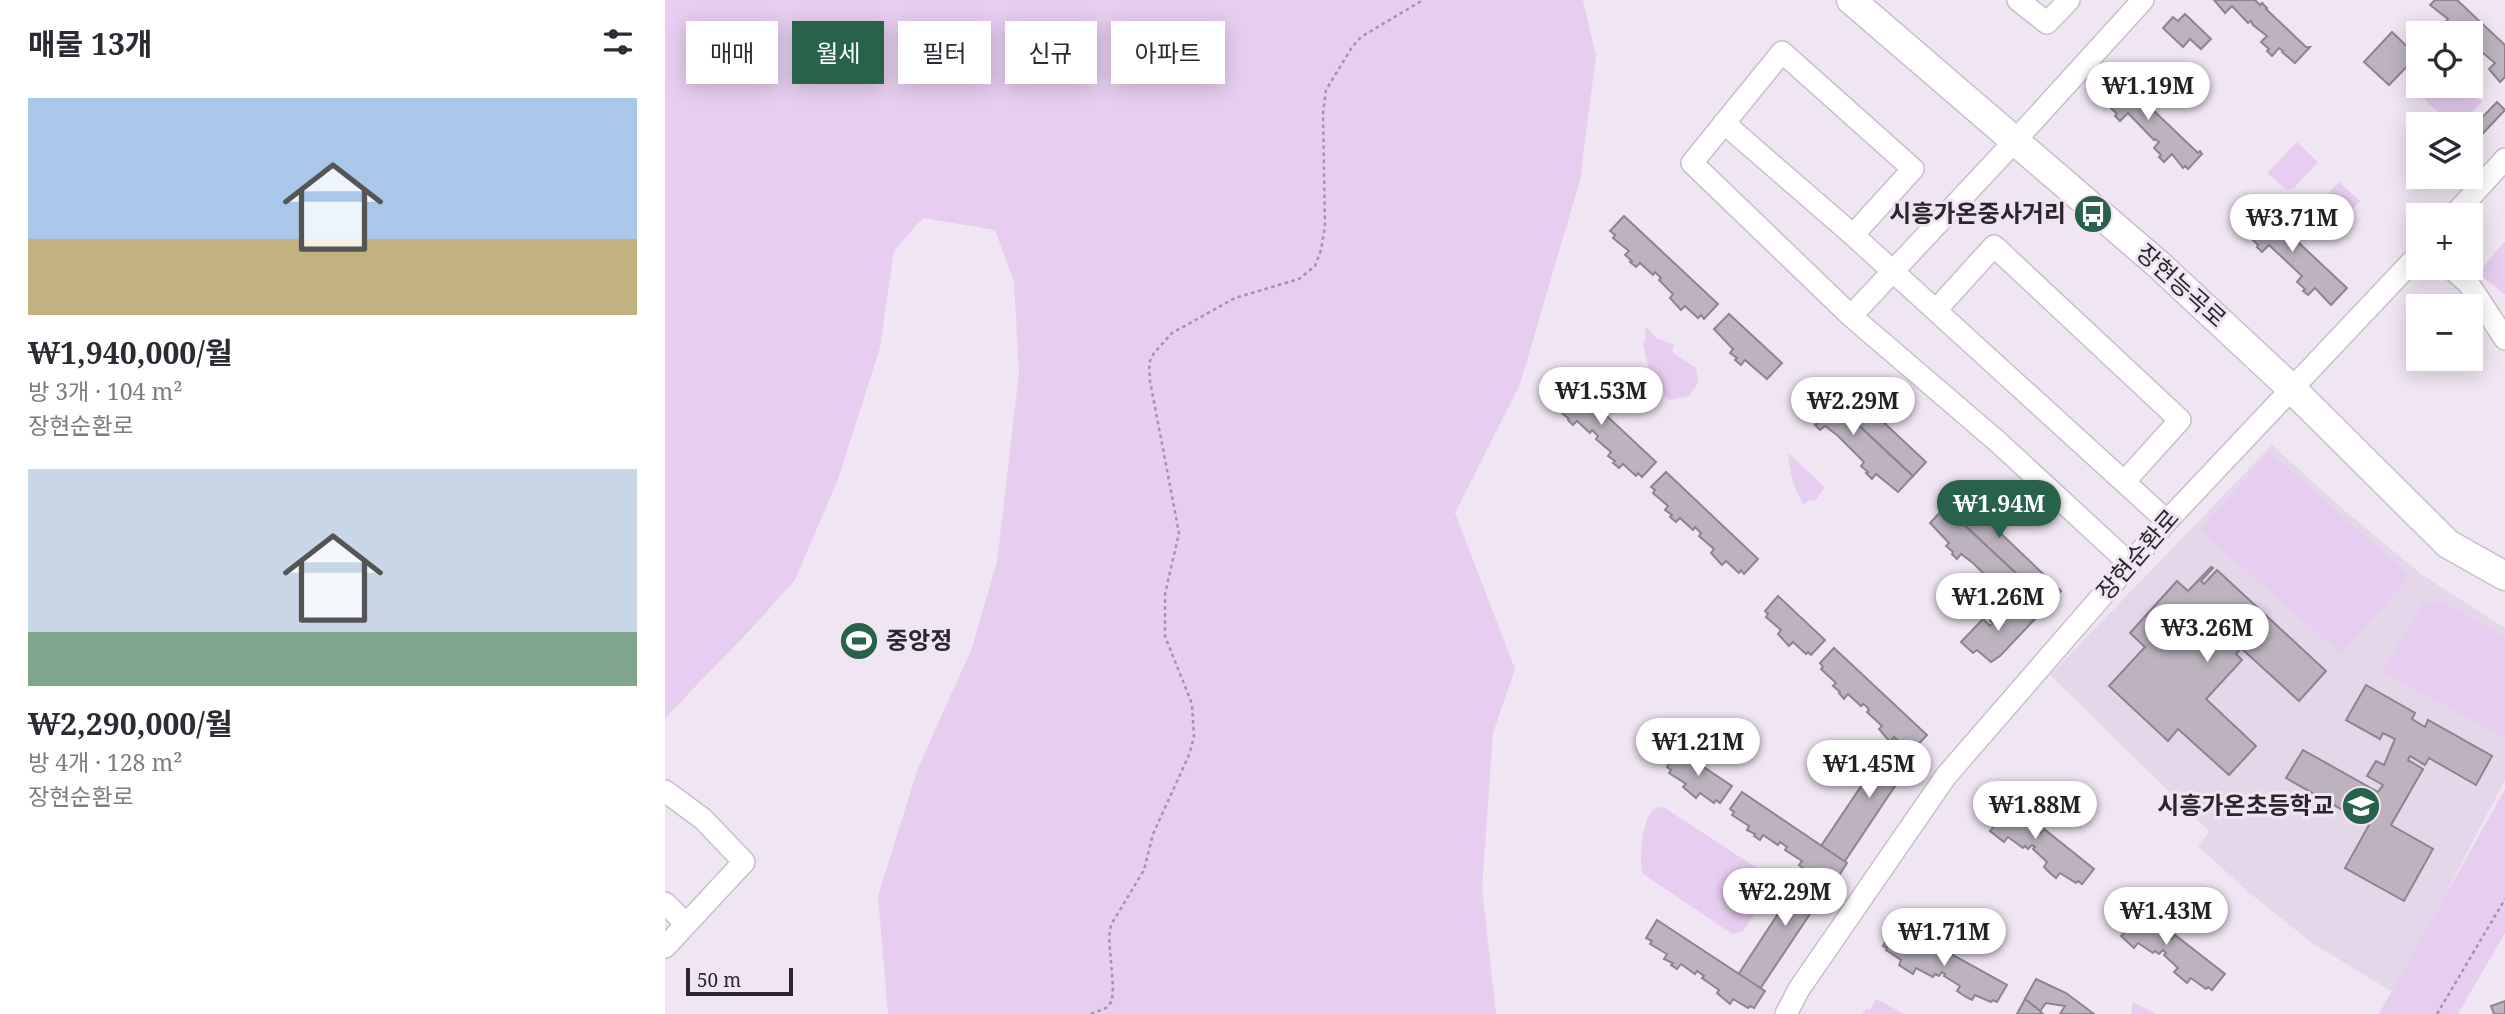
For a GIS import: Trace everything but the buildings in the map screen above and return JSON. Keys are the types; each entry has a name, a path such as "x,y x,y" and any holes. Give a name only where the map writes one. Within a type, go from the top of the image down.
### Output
{"main road":[{"name":"장현능곡로","path":"1851,0 2158,264 2292,389 2448,544 2503,571"}],"street":[{"path":"2018,0 2047,23 2069,0"},
{"path":"1851,316 2143,0"},
{"path":"1853,235 1913,169 1782,52 1692,163 1851,316 1999,442 2130,564"},
{"path":"1724,123 1853,235 2167,521"},
{"path":"2465,203 2505,159"},
{"path":"1936,310 1994,246 2180,420 2125,481"},
{"name":"장현순환로","path":"1786,1014 1799,989 1946,776 2167,521 2406,268"},
{"path":"2465,280 2505,339"},
{"path":"665,791 703,819 744,862 665,947"},
{"path":"665,903 686,925"}],"path":[{"path":"1091,1014 1106,1008 1112,1001 1109,937 1111,925 1144,870 1153,834 1189,755 1194,737 1192,704 1165,636 1165,594 1179,533 1150,382 1149,363 1163,341 1182,326 1235,298 1300,279 1315,266 1325,226 1323,114 1326,90 1361,37 1423,0"},
{"path":"2437,1014 2505,899"}],"shaded area":[{"path":"665,0 1583,0 1596,56 1580,180 1520,384 1455,513 1515,669 1493,733 1482,889 1496,1014 888,1014 878,896 918,768 972,648 997,562 1019,373 1014,282 995,230 923,218 894,251 880,348 838,479 795,580 665,718"},
{"path":"2423,98 2478,98 2482,102 2472,112 2438,112"},
{"path":"2297,142 2318,162 2294,188 2287,190 2267,173"},
{"path":"2339,182 2360,201 2330,233 2309,214"},
{"path":"2505,241 2505,295 2483,277 2483,267"},
{"path":"1647,327 1656,338 1675,345 1672,349 1674,354 1696,368 1698,383 1689,396 1669,400 1661,382 1651,379 1643,344"},
{"path":"2272,445 2421,574 2505,628 2505,780 2394,993 2312,943 2247,891 2198,846 2209,831 2050,675"},
{"path":"2269,452 2410,576 2341,654 2200,530"},
{"path":"1788,453 1825,487 1815,501 1803,504 1789,466"},
{"path":"2424,602 2443,602 2505,637 2505,738 2382,671"},
{"path":"2505,789 2505,933 2458,1014 2379,1014"},
{"path":"1661,807 1769,876 1772,883 1770,891 1742,932 1732,934 1643,874 1641,852 1646,824 1652,811"},
{"path":"1876,999 1904,1014 1863,1014 1866,1009 1870,1010"},
{"path":"2133,1002 2156,1014 2131,1014"}],"place":[{"name":"시흥가온중사거리","path":"2093,214"},
{"name":"중앙정","path":"859,641"},
{"name":"시흥가온초등학교","path":"2361,806"}]}
